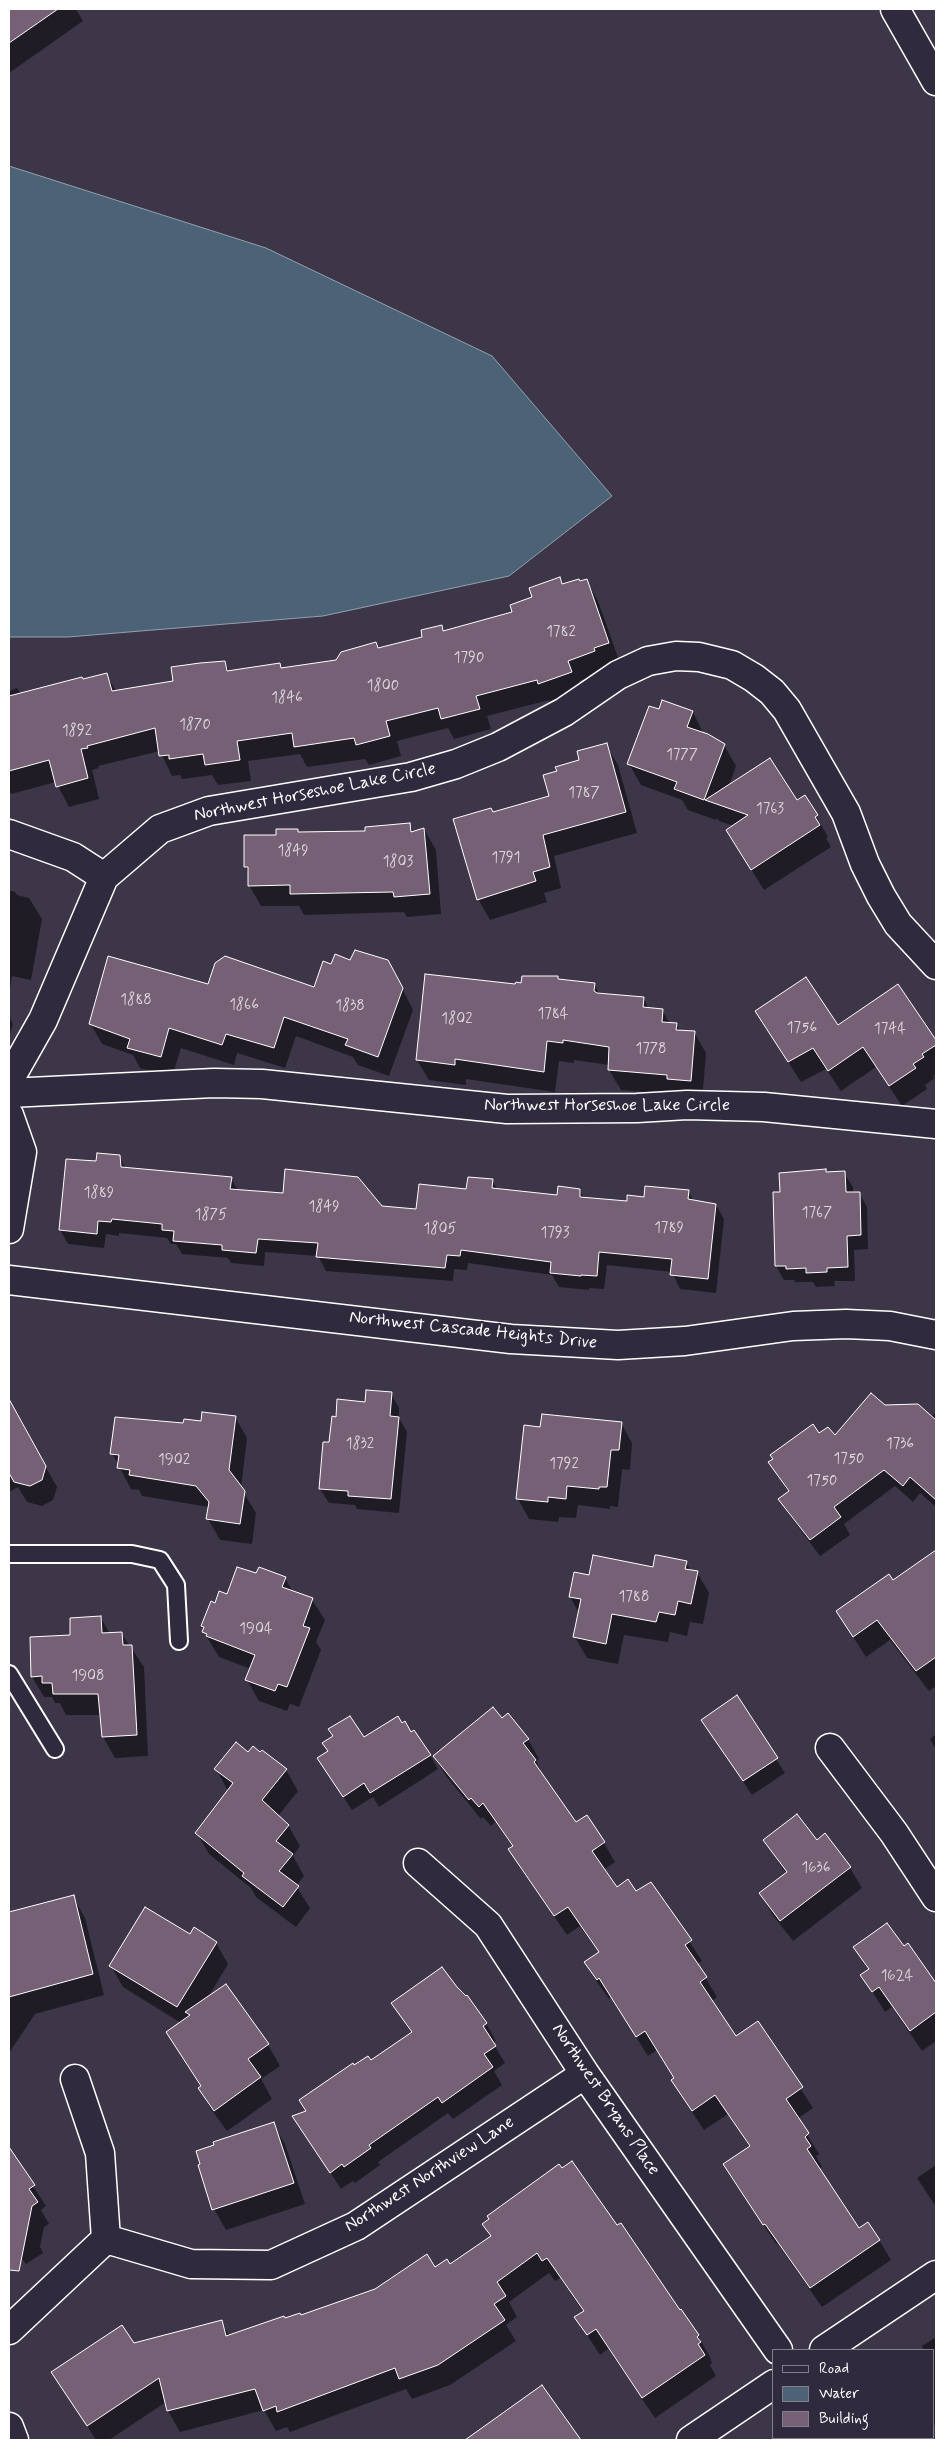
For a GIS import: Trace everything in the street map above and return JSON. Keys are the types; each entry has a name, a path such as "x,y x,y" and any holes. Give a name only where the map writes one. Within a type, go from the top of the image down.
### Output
{"street":[{"path":"895,9 936,81"},
{"name":"Northwest Horseshoe Lake Circle","path":"9,1080 43,1020 104,877 160,829 201,814 411,777 456,764 498,747 556,716 618,675 648,661 676,656 699,657 732,665 754,678 772,692 787,710 846,813 865,864 880,896 898,924 936,966"},
{"path":"9,834 73,857 104,877"},
{"name":"Northwest Horseshoe Lake Circle","path":"9,1093 224,1083 262,1084 507,1109 637,1108 687,1105 754,1107 936,1124"},
{"path":"9,1115 22,1152 9,1229"},
{"name":"Northwest Cascade Heights Drive","path":"9,1280 511,1338 618,1345 685,1341 784,1326 828,1324 890,1326 936,1335"},
{"path":"830,1748 894,1833 936,1897"},
{"name":"Northwest Bryans Place","path":"418,1863 488,1925 585,2074 777,2349"},
{"name":"Northwest Northview Lane","path":"106,2240 191,2264 271,2265 356,2226 585,2074"},
{"path":"9,2330 106,2240 100,2153 74,2079"},
{"path":"825,2349 936,2275"},
{"path":"691,2440 772,2385"},
{"path":"9,2427 14,2440"}],"lane":[{"path":"9,1554 132,1554 160,1560 176,1585 179,1641"},
{"path":"9,1674 55,1749"}],"water":[{"path":"9,166 266,248 492,356 612,496 509,576 323,616 68,637 9,637"}],"building":[{"path":"9,9 58,9 9,43"},
{"path":"560,577 562,584 579,579 580,581 587,579 609,643 594,648 595,651 568,661 572,672 538,684 537,680 476,696 480,709 441,719 438,708 386,721 390,736 356,745 354,738 294,747 292,733 237,741 240,760 205,765 203,754 169,759 169,755 159,756 155,728 81,749 88,778 56,787 49,760 9,771 9,696 82,677 83,679 107,673 112,691 173,681 171,667 225,661 227,671 280,663 281,668 336,660 341,652 376,642 378,648 422,637 421,630 442,625 443,631 512,612 510,605 532,597 529,588"},
{"path":"662,700 693,711 687,727 708,734 725,744 704,800 674,789 677,782 627,764 649,706 659,709"},
{"path":"607,743 626,812 543,835 550,867 533,872 536,881 477,900 453,819 491,808 493,812 549,796 543,775 557,771 555,767 579,760 577,751"},
{"path":"770,758 797,800 805,795 818,815 815,817 820,825 751,870 726,830 748,815 705,800"},
{"path":"410,823 411,832 424,828 430,894 394,897 393,892 290,894 290,885 248,886 248,867 244,867 244,835 276,835 276,829 298,829 298,832 365,831 365,827"},
{"path":"355,950 388,960 403,988 378,1057 345,1045 348,1039 284,1017 274,1048 226,1034 222,1045 169,1028 161,1057 127,1048 130,1039 89,1024 108,956 208,984 215,963 225,956 314,987 323,961 331,964 335,954 350,960"},
{"path":"425,974 515,984 516,982 521,983 522,976 558,976 558,979 595,983 594,991 597,993 644,997 643,1007 663,1009 662,1022 677,1023 676,1030 695,1031 691,1081 667,1079 667,1075 608,1070 609,1047 563,1040 563,1043 547,1041 544,1072 455,1059 455,1065 416,1060"},
{"path":"806,977 838,1025 898,984 936,1040 936,1045 922,1054 924,1057 913,1064 916,1068 889,1086 863,1047 828,1071 813,1048 788,1062 755,1011"},
{"path":"97,1153 120,1155 121,1167 232,1177 230,1189 283,1193 285,1169 358,1177 382,1206 416,1209 419,1184 466,1189 468,1177 493,1179 492,1188 557,1195 558,1186 580,1189 580,1197 627,1201 627,1195 644,1197 645,1186 689,1190 688,1199 716,1204 708,1279 670,1275 672,1259 599,1252 597,1276 581,1276 550,1273 551,1262 461,1250 460,1256 447,1255 445,1268 316,1257 318,1243 258,1239 256,1253 222,1250 222,1245 173,1241 174,1231 162,1230 162,1224 112,1219 111,1222 98,1221 97,1234 59,1230 66,1159 96,1161"},
{"path":"826,1169 826,1172 845,1171 846,1192 860,1192 861,1235 847,1236 848,1267 827,1268 827,1272 806,1273 806,1268 786,1269 786,1266 775,1266 773,1192 780,1192 779,1173"},
{"path":"366,1390 392,1392 390,1416 399,1417 391,1499 348,1496 348,1491 319,1489 323,1442 329,1442 332,1416 336,1417 337,1399 365,1402"},
{"path":"871,1393 885,1405 918,1404 936,1420 936,1500 910,1477 903,1486 884,1470 834,1507 841,1517 810,1540 778,1499 789,1491 768,1462 773,1459 770,1455 813,1424 819,1433 828,1427 835,1435"},
{"path":"9,1399 46,1466 42,1480 30,1486 14,1482 9,1473"},
{"path":"202,1412 236,1416 229,1470 245,1491 240,1524 206,1519 209,1502 196,1486 129,1475 130,1470 117,1468 119,1455 110,1454 115,1417 183,1423 184,1419 201,1421"},
{"path":"542,1414 622,1422 619,1450 611,1450 607,1487 599,1487 599,1489 567,1486 566,1499 548,1497 548,1502 516,1499 524,1425 540,1427"},
{"path":"936,1550 936,1657 916,1671 877,1620 853,1637 836,1611 889,1574 893,1580"},
{"path":"593,1555 653,1567 655,1555 687,1561 685,1569 698,1571 691,1604 678,1601 675,1615 659,1612 656,1622 612,1614 606,1644 573,1637 581,1599 569,1597 574,1572 589,1575"},
{"path":"237,1567 256,1573 259,1567 286,1577 282,1587 313,1598 303,1626 310,1628 287,1687 278,1684 275,1691 245,1680 255,1655 206,1636 207,1634 202,1632 204,1627 201,1626 211,1601 215,1603 219,1591 227,1594"},
{"path":"101,1616 102,1633 122,1632 123,1645 132,1645 137,1735 102,1737 98,1694 53,1694 52,1683 42,1683 42,1676 31,1677 30,1637 70,1635 70,1618"},
{"path":"737,1695 778,1758 743,1781 701,1720"},
{"path":"493,1707 502,1718 508,1713 529,1739 523,1743 576,1822 587,1815 605,1842 592,1851 617,1887 628,1879 636,1891 651,1882 692,1940 685,1945 707,1977 700,1982 736,2036 758,2021 803,2087 786,2099 809,2133 805,2137 811,2146 807,2149 859,2228 868,2222 880,2240 810,2288 765,2224 763,2225 723,2164 750,2146 715,2095 692,2111 671,2080 674,2078 645,2031 636,2037 599,1978 597,1980 584,1962 599,1952 568,1907 554,1916 508,1849 513,1846 483,1803 479,1807 471,1798 469,1800 433,1756"},
{"path":"350,1716 364,1737 398,1716 402,1723 405,1721 411,1732 414,1730 431,1755 370,1793 364,1783 343,1797 317,1758 328,1751 322,1743 333,1736 328,1729"},
{"path":"236,1742 248,1752 253,1746 260,1752 262,1750 287,1769 262,1800 289,1825 276,1841 293,1854 279,1871 299,1886 283,1907 242,1876 244,1873 195,1833 233,1783 214,1769"},
{"path":"797,1814 817,1840 825,1833 851,1867 780,1921 759,1893 787,1872 763,1840"},
{"path":"74,1895 93,1974 9,1997 9,1912"},
{"path":"145,1907 190,1934 194,1927 217,1942 177,2007 109,1966"},
{"path":"887,1923 904,1946 908,1943 936,1983 936,2012 910,2031 879,1987 872,1992 860,1975 869,1969 853,1947"},
{"path":"442,1967 457,1987 467,1995 487,2023 483,2026 496,2046 484,2054 493,2067 442,2103 438,2097 369,2145 371,2148 344,2167 342,2164 330,2173 292,2116 306,2111 299,2100 353,2063 354,2065 368,2056 371,2060 412,2032 391,2003"},
{"path":"226,1984 269,2044 248,2059 261,2077 214,2111 198,2088 201,2086 166,2032 190,2015 185,2012"},
{"path":"274,2122 294,2183 212,2210 198,2165 200,2164 196,2151 214,2145 213,2142"},
{"path":"9,2147 35,2185 29,2189 38,2202 32,2206 19,2271 9,2270"},
{"path":"572,2161 617,2225 621,2223 699,2335 697,2337 701,2342 698,2344 705,2355 642,2398 596,2329 587,2335 574,2317 584,2311 547,2258 542,2261 537,2253 497,2282 506,2296 494,2304 505,2320 438,2365 399,2379 395,2368 277,2412 276,2406 263,2411 255,2389 167,2411 159,2378 87,2426 51,2372 122,2325 134,2343 222,2320 226,2336 284,2316 285,2318 300,2313 301,2315 375,2289 427,2254 435,2267 447,2259 450,2264 491,2236 482,2224 489,2219 487,2216 559,2164 562,2168"},
{"path":"542,2385 581,2440 465,2440"}]}
